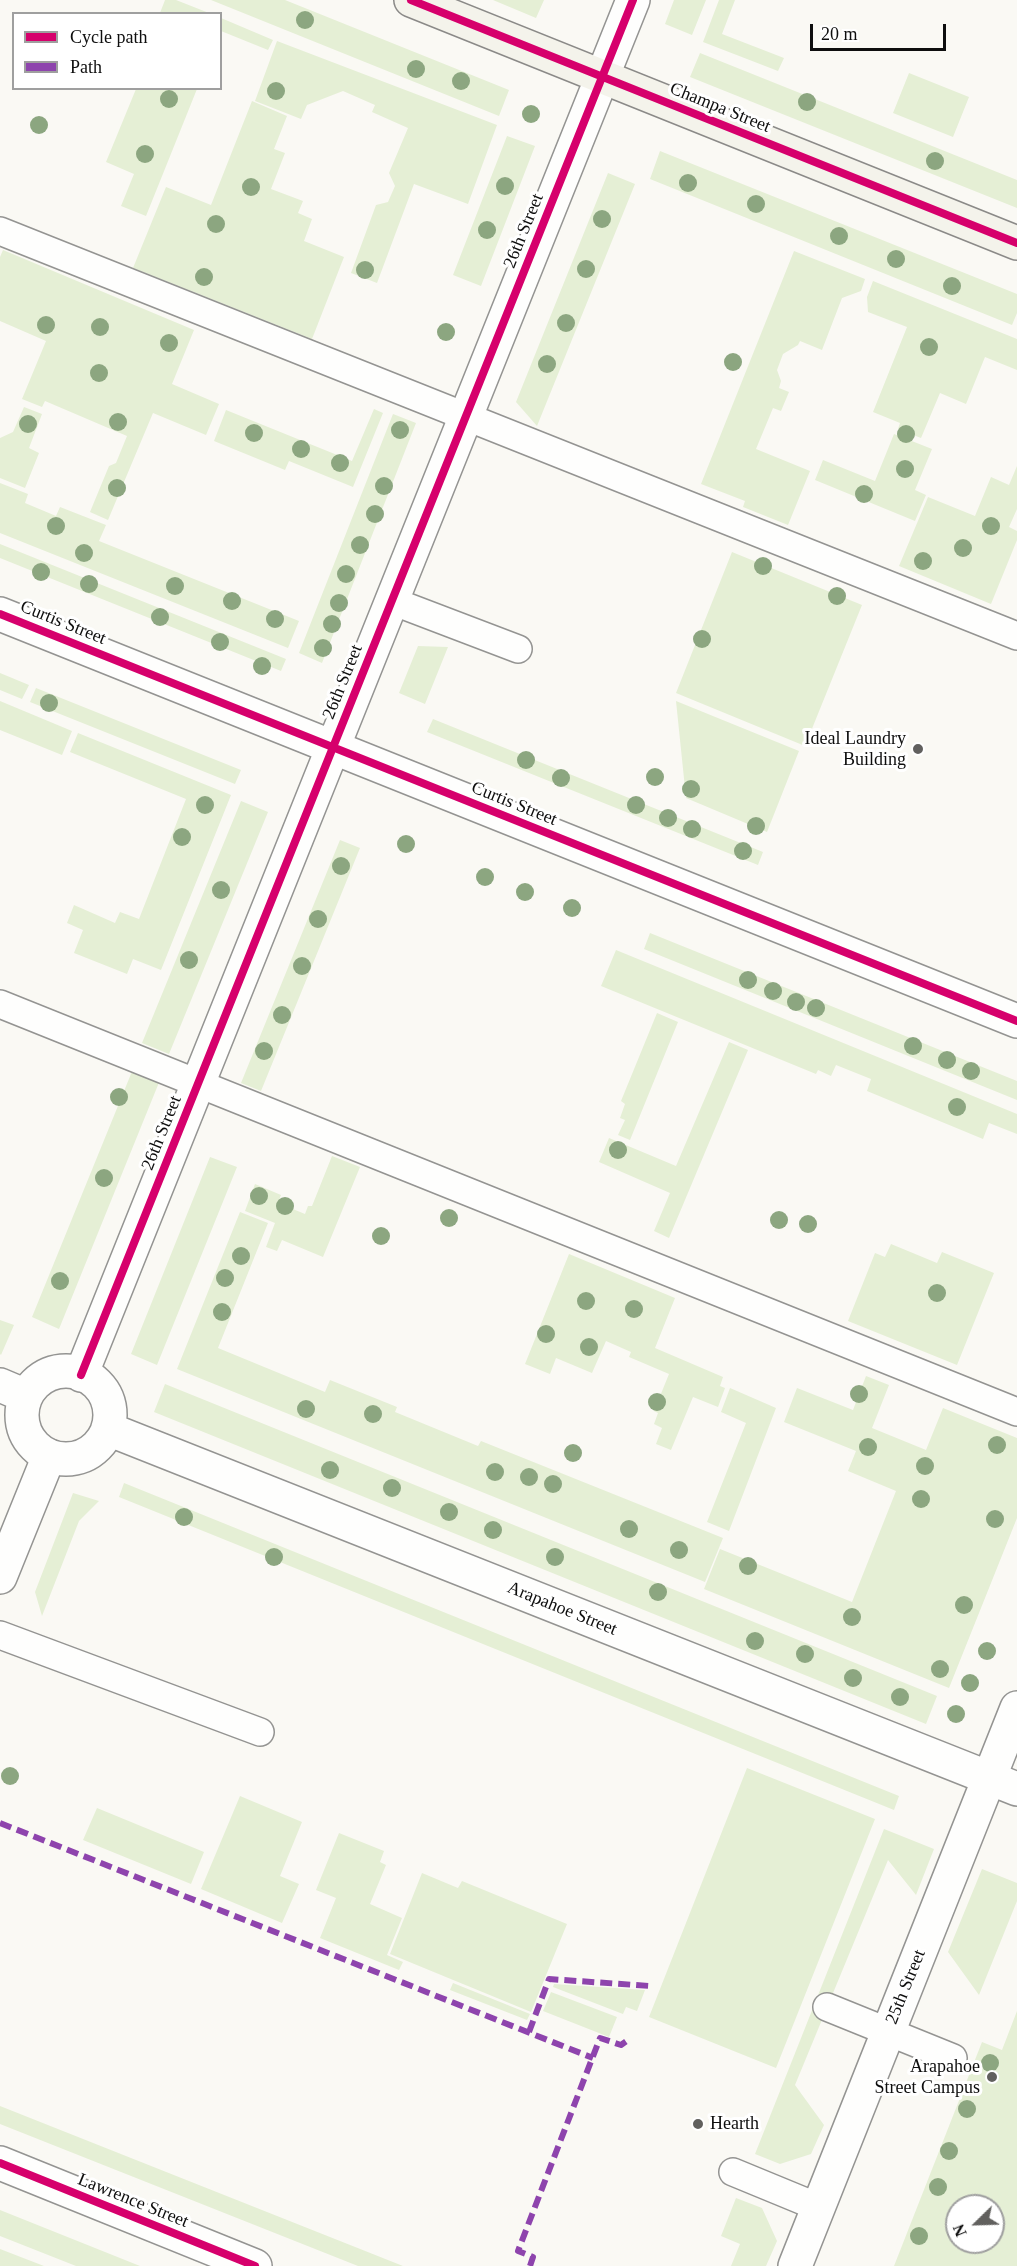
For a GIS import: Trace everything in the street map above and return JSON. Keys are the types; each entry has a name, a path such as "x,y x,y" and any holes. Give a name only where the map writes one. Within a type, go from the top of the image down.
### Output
{"main road":[{"name":"Champa Street","path":"411,0 1017,243"}],"street":[{"name":"26th Street","path":"81,1375 633,0"},
{"name":"Curtis Street","path":"0,614 1017,1021"},
{"path":"60,1371 81,1375 88,1377 99,1387 107,1400 110,1414 108,1429 101,1442 90,1452 76,1458 62,1459 49,1456 35,1448 25,1430 22,1408 13,1391 35,1383 46,1375 60,1371"},
{"name":"Arapahoe Street","path":"108,1429 1003,1784"},
{"path":"0,1577 49,1456"},
{"name":"25th Street","path":"795,2266 888,2032 1003,1784 1017,1708"},
{"name":"Lawrence Street","path":"0,2163 255,2266"}],"lane":[{"path":"0,231 1017,636"},
{"path":"392,601 518,649"},
{"path":"0,1004 1017,1412"},
{"path":"0,1635 260,1732"},
{"path":"827,2007 953,2058"},
{"path":"734,2172 818,2207"}],"green space":[{"path":"165,0 176,0 206,12 160,12"},
{"path":"211,0 285,0 509,90 499,116"},
{"path":"493,0 544,0 536,18"},
{"path":"674,0 706,0 692,35 665,24"},
{"path":"719,0 735,0 722,34 784,58 778,71 703,42"},
{"path":"222,18 273,40 268,50 222,31"},
{"path":"277,41 497,125 468,204 414,184 377,283 351,273 376,205 388,202 395,186 389,173 408,128 372,112 375,105 343,91 307,105 301,119 255,101"},
{"path":"700,53 1017,180 1017,208 690,77"},
{"path":"909,73 969,97 953,137 893,113"},
{"path":"136,90 197,90 146,216 121,206 134,174 106,162"},
{"path":"252,101 287,116 274,149 285,153 271,189 303,201 298,213 312,219 304,241 344,257 312,339 133,268 166,187 211,205"},
{"path":"507,136 535,146 481,286 453,275"},
{"path":"660,151 1017,294 1017,313 1012,325 650,179"},
{"path":"608,173 635,184 537,426 516,402"},
{"path":"3,250 194,330 172,384 219,404 206,435 153,413 108,520 90,512 109,466 116,463 127,436 45,401 42,407 22,399 46,341 0,321 0,257"},
{"path":"794,251 865,279 861,291 842,298 822,350 800,341 798,345 783,354 777,370 781,381 779,388 789,392 781,411 773,408 756,449 810,471 788,525 743,507 745,501 701,484"},
{"path":"873,281 1017,339 1017,370 985,357 966,404 940,393 921,438 898,429 900,423 873,412 907,327 868,312 867,297"},
{"path":"24,407 42,414 29,448 39,453 25,488 0,478 0,438 13,432"},
{"path":"374,409 383,413 353,487 289,461 285,470 214,441 226,410 352,461"},
{"path":"393,414 416,423 322,663 299,653"},
{"path":"894,434 932,449 915,490 926,495 915,521 815,480 823,460 875,481"},
{"path":"1017,466 1017,509 1009,527 1017,531 1017,540 991,604 899,566 928,497 975,516 991,477 1009,485"},
{"path":"0,483 28,494 25,503 56,516 60,507 106,525 99,541 299,621 288,648 0,533"},
{"path":"0,544 286,659 281,671 0,558"},
{"path":"732,552 862,605 805,746 676,693"},
{"path":"418,646 448,647 425,704 399,693"},
{"path":"0,673 29,685 22,699 0,690"},
{"path":"36,688 241,770 235,784 30,702"},
{"path":"0,701 72,731 62,755 0,730"},
{"path":"676,701 799,751 767,832 686,798"},
{"path":"433,719 763,852 758,865 427,732"},
{"path":"78,733 231,795 161,970 133,959 127,974 74,953 83,930 67,923 74,905 115,923 120,912 139,919 186,799 70,752"},
{"path":"241,801 268,812 169,1054 142,1043"},
{"path":"340,840 360,848 261,1091 241,1083"},
{"path":"650,933 1017,1081 1017,1100 644,949"},
{"path":"616,950 1017,1114 1017,1134 989,1123 983,1139 867,1091 871,1079 836,1065 831,1076 818,1070 816,1074 601,986"},
{"path":"657,1013 678,1022 630,1140 618,1135 625,1120 620,1118 625,1104 621,1101"},
{"path":"729,1042 748,1050 669,1238 654,1231 670,1193 599,1162 609,1138 676,1166"},
{"path":"133,1069 160,1080 59,1329 32,1317"},
{"path":"332,1156 360,1167 323,1257 282,1240 277,1251 266,1247 275,1223 245,1211 255,1184 281,1195 278,1203 305,1214 308,1206 312,1206"},
{"path":"210,1157 237,1167 157,1365 131,1354"},
{"path":"240,1212 268,1223 218,1348 325,1392 330,1380 397,1407 395,1412 478,1446 481,1441 723,1538 705,1582 177,1369"},
{"path":"891,1244 937,1263 942,1252 994,1273 957,1365 848,1321 875,1253 885,1257"},
{"path":"569,1254 675,1298 655,1348 723,1377 720,1386 725,1388 718,1407 693,1397 671,1450 656,1444 662,1428 654,1424 658,1413 654,1411 669,1374 629,1357 631,1352 606,1341 592,1373 556,1358 550,1374 525,1364"},
{"path":"0,1320 14,1325 1,1355 0,1354"},
{"path":"866,1376 889,1385 872,1428 926,1450 943,1408 1017,1438 1017,1518 949,1688 704,1589 720,1549 852,1602 896,1491 848,1471 856,1451 784,1422 797,1388 853,1410"},
{"path":"165,1384 937,1696 926,1724 154,1412"},
{"path":"730,1388 776,1408 729,1531 707,1522 746,1423 721,1412"},
{"path":"124,1483 899,1796 894,1810 119,1497"},
{"path":"73,1493 99,1501 79,1521 42,1616 35,1592"},
{"path":"747,1768 875,1819 776,2068 649,2017"},
{"path":"240,1796 302,1822 280,1876 299,1884 282,1923 201,1889"},
{"path":"97,1808 204,1852 191,1884 83,1840"},
{"path":"884,1829 934,1849 916,1895 888,1860 795,2085 824,2125 811,2154 780,2164 755,2154"},
{"path":"339,1833 384,1851 380,1862 386,1865 370,1904 402,1918 387,1955 403,1962 399,1970 320,1938 336,1898 316,1890"},
{"path":"982,1869 1017,1883 1017,1901 979,1995 948,1952"},
{"path":"422,1873 458,1888 462,1881 567,1924 531,2012 390,1954"},
{"path":"453,1983 530,2014 527,2020 450,1990"},
{"path":"554,1984 645,1990 637,2011 626,2007 623,2014 553,1987"},
{"path":"551,1992 617,2017 609,2037 543,2011"},
{"name":"Arapahoe Street Campus","path":"1017,2011 1017,2266 894,2266 982,2042 1002,2050"},
{"path":"0,2106 403,2266 358,2266 0,2124"},
{"path":"736,2198 762,2208 777,2241 766,2266 731,2266 740,2244 721,2236"},
{"path":"0,2210 140,2266 76,2266 0,2236"},
{"path":"0,2249 44,2266 0,2266"}],"marked path":[{"path":"0,1823 593,2058"},
{"path":"529,2032 549,1979 650,1986"},
{"path":"530,2266 533,2257 518,2251 600,2038 621,2045 628,2040"}],"cycle path":[{"path":"411,0 1017,243"},
{"path":"81,1375 633,0"},
{"path":"0,614 1017,1021"},
{"path":"0,2163 255,2266"}],"place":[{"name":"Ideal Laundry Building","path":"918,749"},
{"name":"Arapahoe Street Campus","path":"992,2077"},
{"name":"Hearth","path":"698,2124"}]}
